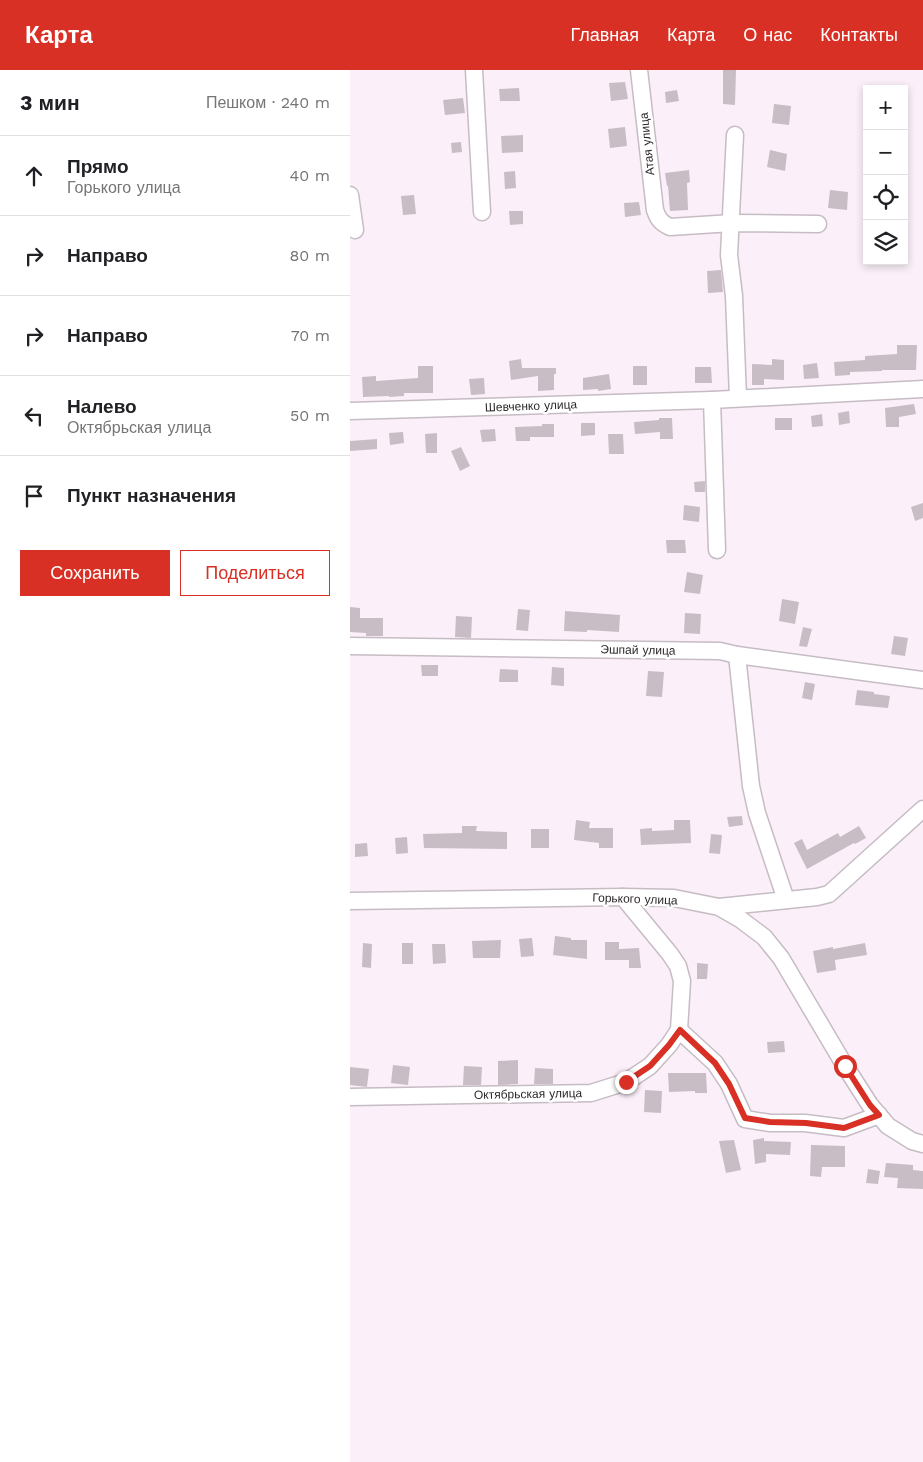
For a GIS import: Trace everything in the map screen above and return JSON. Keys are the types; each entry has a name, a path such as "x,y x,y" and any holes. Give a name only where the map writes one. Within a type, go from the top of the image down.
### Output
{"street":[{"path":"474,70 482,212"},
{"name":"Атая улица","path":"639,70 655,210 658,218 662,224 670,227 732,223"},
{"path":"735,135 729,255 734,296 738,398"},
{"path":"350,194 355,230"},
{"path":"732,223 818,224"},
{"name":"Шевченко улица","path":"350,411 712,400 923,388"},
{"path":"712,400 717,550"},
{"name":"Эшпай улица","path":"350,646 720,651 737,656 923,680"},
{"path":"737,656 751,786 757,812 786,900"},
{"path":"719,908 829,894 923,809"},
{"path":"623,897 678,966 682,981 680,1030 715,1063 729,1084 745,1118 844,1128 879,1115"},
{"name":"Горького улица","path":"350,901 623,897 674,898 719,908 740,919 764,938 781,958 845,1066 870,1105 888,1126 912,1141 923,1144"},
{"name":"Октябрьская улица","path":"350,1097 591,1093 626,1082 650,1066 680,1030"}],"building":[{"path":"723,70 736,70 735,105 723,104"},
{"path":"625,82 628,99 611,101 609,83"},
{"path":"519,88 520,101 500,101 499,89"},
{"path":"677,90 679,101 666,103 665,92"},
{"path":"463,98 465,113 445,115 443,100"},
{"path":"774,104 791,106 789,125 772,123"},
{"path":"625,127 627,146 610,148 608,129"},
{"path":"523,135 523,152 502,153 501,136"},
{"path":"461,142 462,152 452,153 451,143"},
{"path":"770,150 787,154 785,171 767,167"},
{"path":"689,170 690,182 687,183 688,210 670,211 665,173"},
{"path":"515,171 516,188 505,189 504,172"},
{"path":"830,190 848,192 847,210 828,208"},
{"path":"414,195 416,214 403,215 401,196"},
{"path":"639,202 641,215 625,217 624,203"},
{"path":"509,211 523,211 523,224 510,225"},
{"path":"721,270 723,292 708,293 707,271"},
{"path":"897,345 917,345 916,370 850,372 850,375 835,376 834,362 865,360 865,356 897,354"},
{"path":"521,359 522,368 556,368 554,390 538,391 538,376 511,380 509,361"},
{"path":"772,359 784,360 784,380 764,379 764,385 752,385 752,364 772,365"},
{"path":"817,363 819,378 804,379 803,365"},
{"path":"418,366 433,366 433,393 404,393 404,396 363,397 362,377 376,376 376,381 418,378"},
{"path":"633,366 647,366 647,385 633,385"},
{"path":"695,367 711,367 712,383 695,383"},
{"path":"609,374 611,389 598,391 598,389 583,390 583,378"},
{"path":"484,378 485,394 471,395 469,379"},
{"path":"914,404 916,414 899,417 899,427 886,427 885,408"},
{"path":"849,411 850,423 839,425 838,413"},
{"path":"822,414 823,426 812,427 811,416"},
{"path":"659,418 672,418 673,439 660,439 660,432 635,434 634,422 659,420"},
{"path":"775,418 792,418 792,430 775,430"},
{"path":"581,423 595,423 595,435 581,436"},
{"path":"542,424 554,424 554,437 530,437 530,441 516,441 515,427 542,426"},
{"path":"495,429 496,441 482,442 480,430"},
{"path":"403,432 404,443 390,445 389,433"},
{"path":"437,433 437,453 426,453 425,434"},
{"path":"608,434 623,434 624,454 609,454"},
{"path":"377,439 377,449 350,451 350,441"},
{"path":"461,447 470,466 460,471 451,451"},
{"path":"705,481 705,492 695,492 694,482"},
{"path":"923,503 923,518 915,521 911,507"},
{"path":"684,505 700,507 699,522 683,520"},
{"path":"666,540 685,540 686,553 667,553"},
{"path":"687,572 703,575 700,594 684,592"},
{"path":"782,599 799,602 795,624 779,621"},
{"path":"350,607 360,608 360,618 383,618 383,636 366,636 366,633 350,632"},
{"path":"518,609 530,610 528,631 516,630"},
{"path":"565,611 620,615 619,632 564,631"},
{"path":"685,613 701,614 700,634 684,633"},
{"path":"456,616 472,617 471,638 455,637"},
{"path":"803,627 812,629 807,647 799,646"},
{"path":"894,636 908,638 905,656 891,654"},
{"path":"421,665 438,665 438,676 422,676"},
{"path":"552,667 564,668 564,686 551,685"},
{"path":"500,669 518,670 518,682 499,682"},
{"path":"648,671 664,672 662,697 646,696"},
{"path":"805,682 815,684 812,700 802,698"},
{"path":"857,690 890,696 888,708 855,705"},
{"path":"742,816 743,825 729,827 727,817"},
{"path":"576,820 590,822 589,828 613,828 613,848 599,848 599,843 574,840"},
{"path":"674,820 690,820 691,843 641,845 640,829 652,828 652,831 674,830"},
{"path":"462,826 477,826 476,831 507,832 507,849 424,848 423,834 462,833"},
{"path":"859,826 866,838 807,869 794,843 802,839 807,850 838,833 840,837"},
{"path":"531,829 549,829 549,848 531,848"},
{"path":"711,834 722,835 720,854 709,853"},
{"path":"407,837 408,853 396,854 395,838"},
{"path":"367,843 368,856 355,857 355,844"},
{"path":"555,936 571,938 571,940 587,940 587,959 553,955"},
{"path":"532,938 534,956 521,957 519,939"},
{"path":"501,940 500,958 473,958 472,941"},
{"path":"605,942 619,942 619,949 639,948 641,968 629,968 629,960 605,960"},
{"path":"363,943 372,944 371,968 362,967"},
{"path":"402,943 413,943 413,964 402,964"},
{"path":"865,943 867,955 835,960 836,970 817,973 813,951"},
{"path":"432,944 445,944 446,963 433,964"},
{"path":"697,963 708,964 707,979 697,979"},
{"path":"784,1041 785,1052 768,1053 767,1042"},
{"path":"518,1060 518,1084 498,1085 498,1061"},
{"path":"393,1065 410,1067 408,1085 391,1083"},
{"path":"464,1066 482,1067 481,1085 463,1085"},
{"path":"350,1067 369,1069 367,1087 350,1085"},
{"path":"535,1068 553,1069 553,1084 534,1084"},
{"path":"668,1073 706,1073 707,1093 695,1093 695,1091 669,1092"},
{"path":"645,1090 662,1091 661,1113 644,1112"},
{"path":"764,1138 764,1141 791,1142 790,1155 766,1154 766,1162 755,1164 753,1140"},
{"path":"734,1140 741,1170 726,1173 719,1141"},
{"path":"811,1145 845,1146 845,1167 822,1167 821,1177 810,1176"},
{"path":"886,1163 913,1165 913,1170 923,1171 923,1189 897,1188 898,1178 884,1177"},
{"path":"868,1169 880,1171 878,1184 866,1183"}],"route":[{"path":"626,1082 650,1066 680,1030 715,1063 729,1084 745,1118 844,1128 879,1115 870,1105 845,1066"}]}
